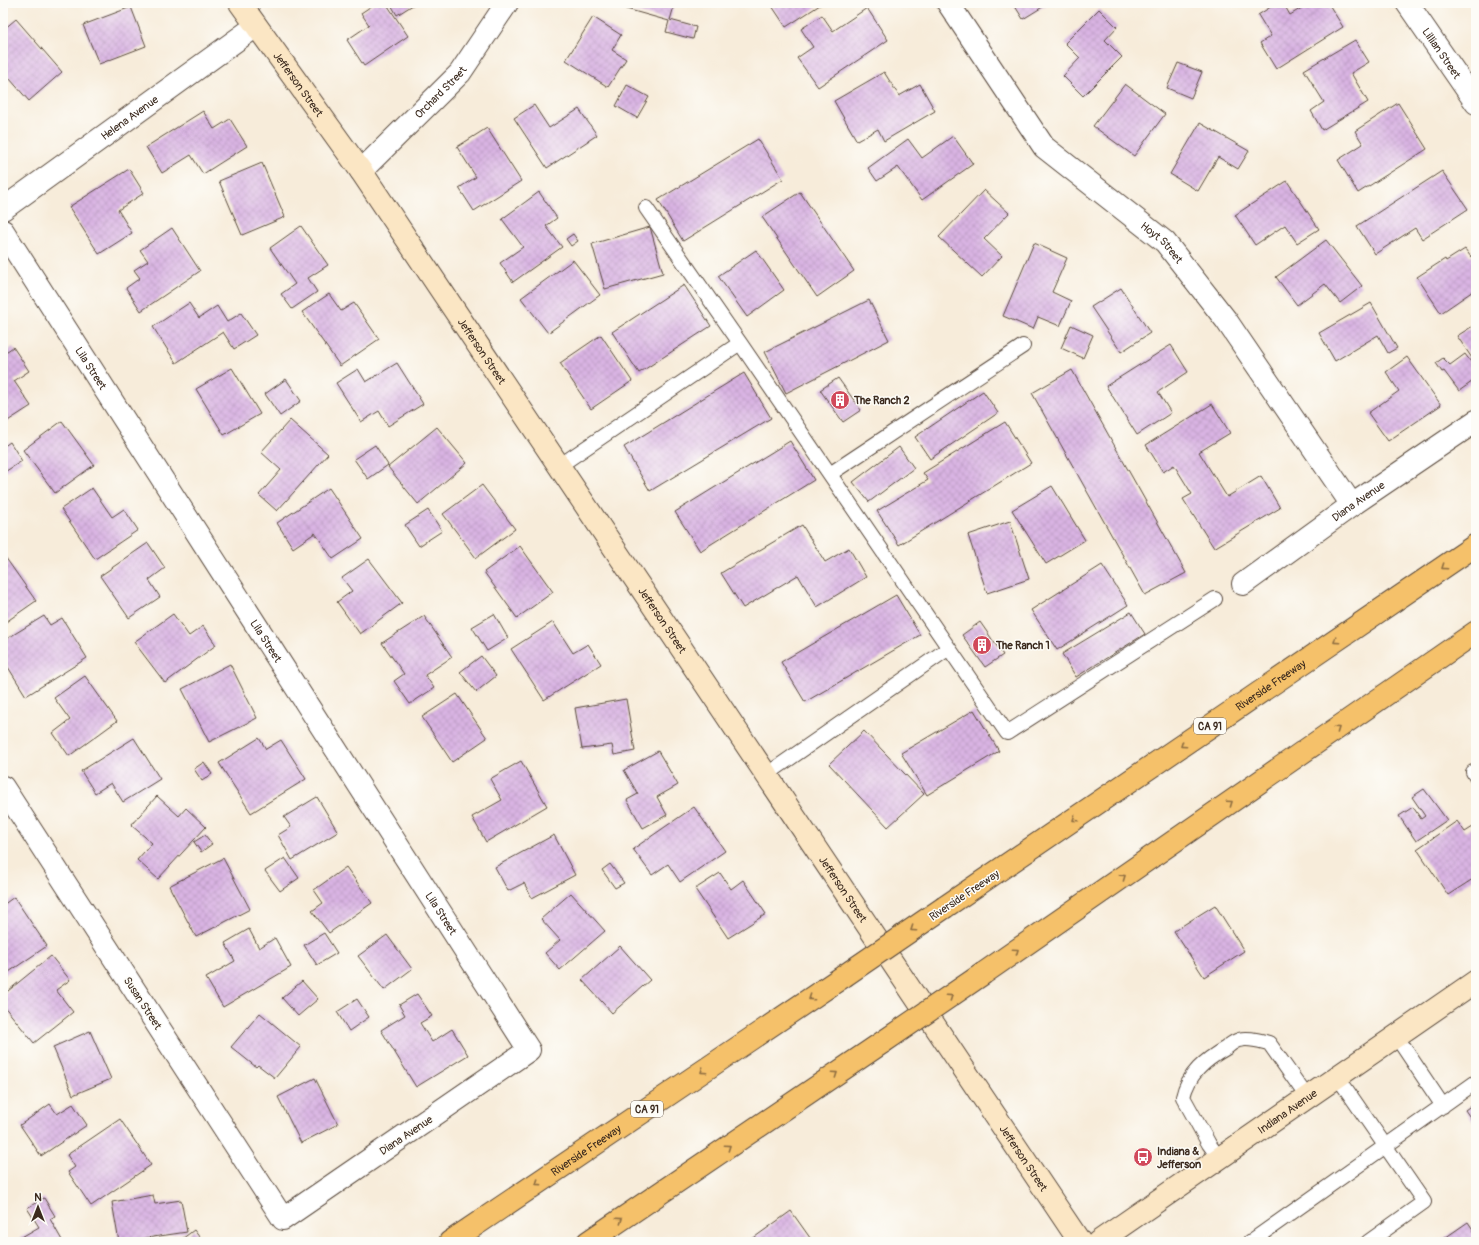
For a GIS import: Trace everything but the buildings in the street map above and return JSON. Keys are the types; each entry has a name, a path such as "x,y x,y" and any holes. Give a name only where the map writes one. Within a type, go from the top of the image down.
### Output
{"highway":[{"name":"Riverside Freeway","path":"450,1242 844,976 1476,545"},
{"path":"588,1242 984,974 1476,632"}],"street":[{"name":"Jefferson Street","path":"240,3 361,170 558,466 1080,1242"},
{"name":"Orchard Street","path":"361,170 460,73 507,3"},
{"name":"Hoyt Street","path":"948,3 1044,147 1165,242 1226,320 1352,505"},
{"name":"Lillian Street","path":"1407,3 1476,103"},
{"name":"Helena Avenue","path":"3,209 256,26"},
{"name":"Lila Street","path":"3,231 529,1050"},
{"name":"Diana Avenue","path":"1243,584 1352,505 1476,421"},
{"name":"Susan Street","path":"3,787 283,1219"},
{"name":"Indiana Avenue","path":"1098,1242 1476,981"},
{"name":"Diana Avenue","path":"283,1219 529,1050"}],"lane":[{"path":"646,208 1007,733 1215,599"},
{"path":"558,466 740,343"},
{"path":"830,474 1022,346"},
{"path":"766,775 949,648"},
{"path":"1396,1036 1443,1106"},
{"path":"1219,1158 1209,1144 1183,1097 1185,1086 1192,1075 1210,1057 1239,1040 1254,1040 1269,1043 1307,1097"},
{"path":"1337,1076 1424,1202 1368,1242"},
{"path":"1250,1242 1476,1082"}],"place":[{"name":"The Ranch 2","path":"840,400"},
{"name":"The Ranch 1","path":"982,645"},
{"name":"Indiana & Jefferson","path":"1143,1157"}]}
